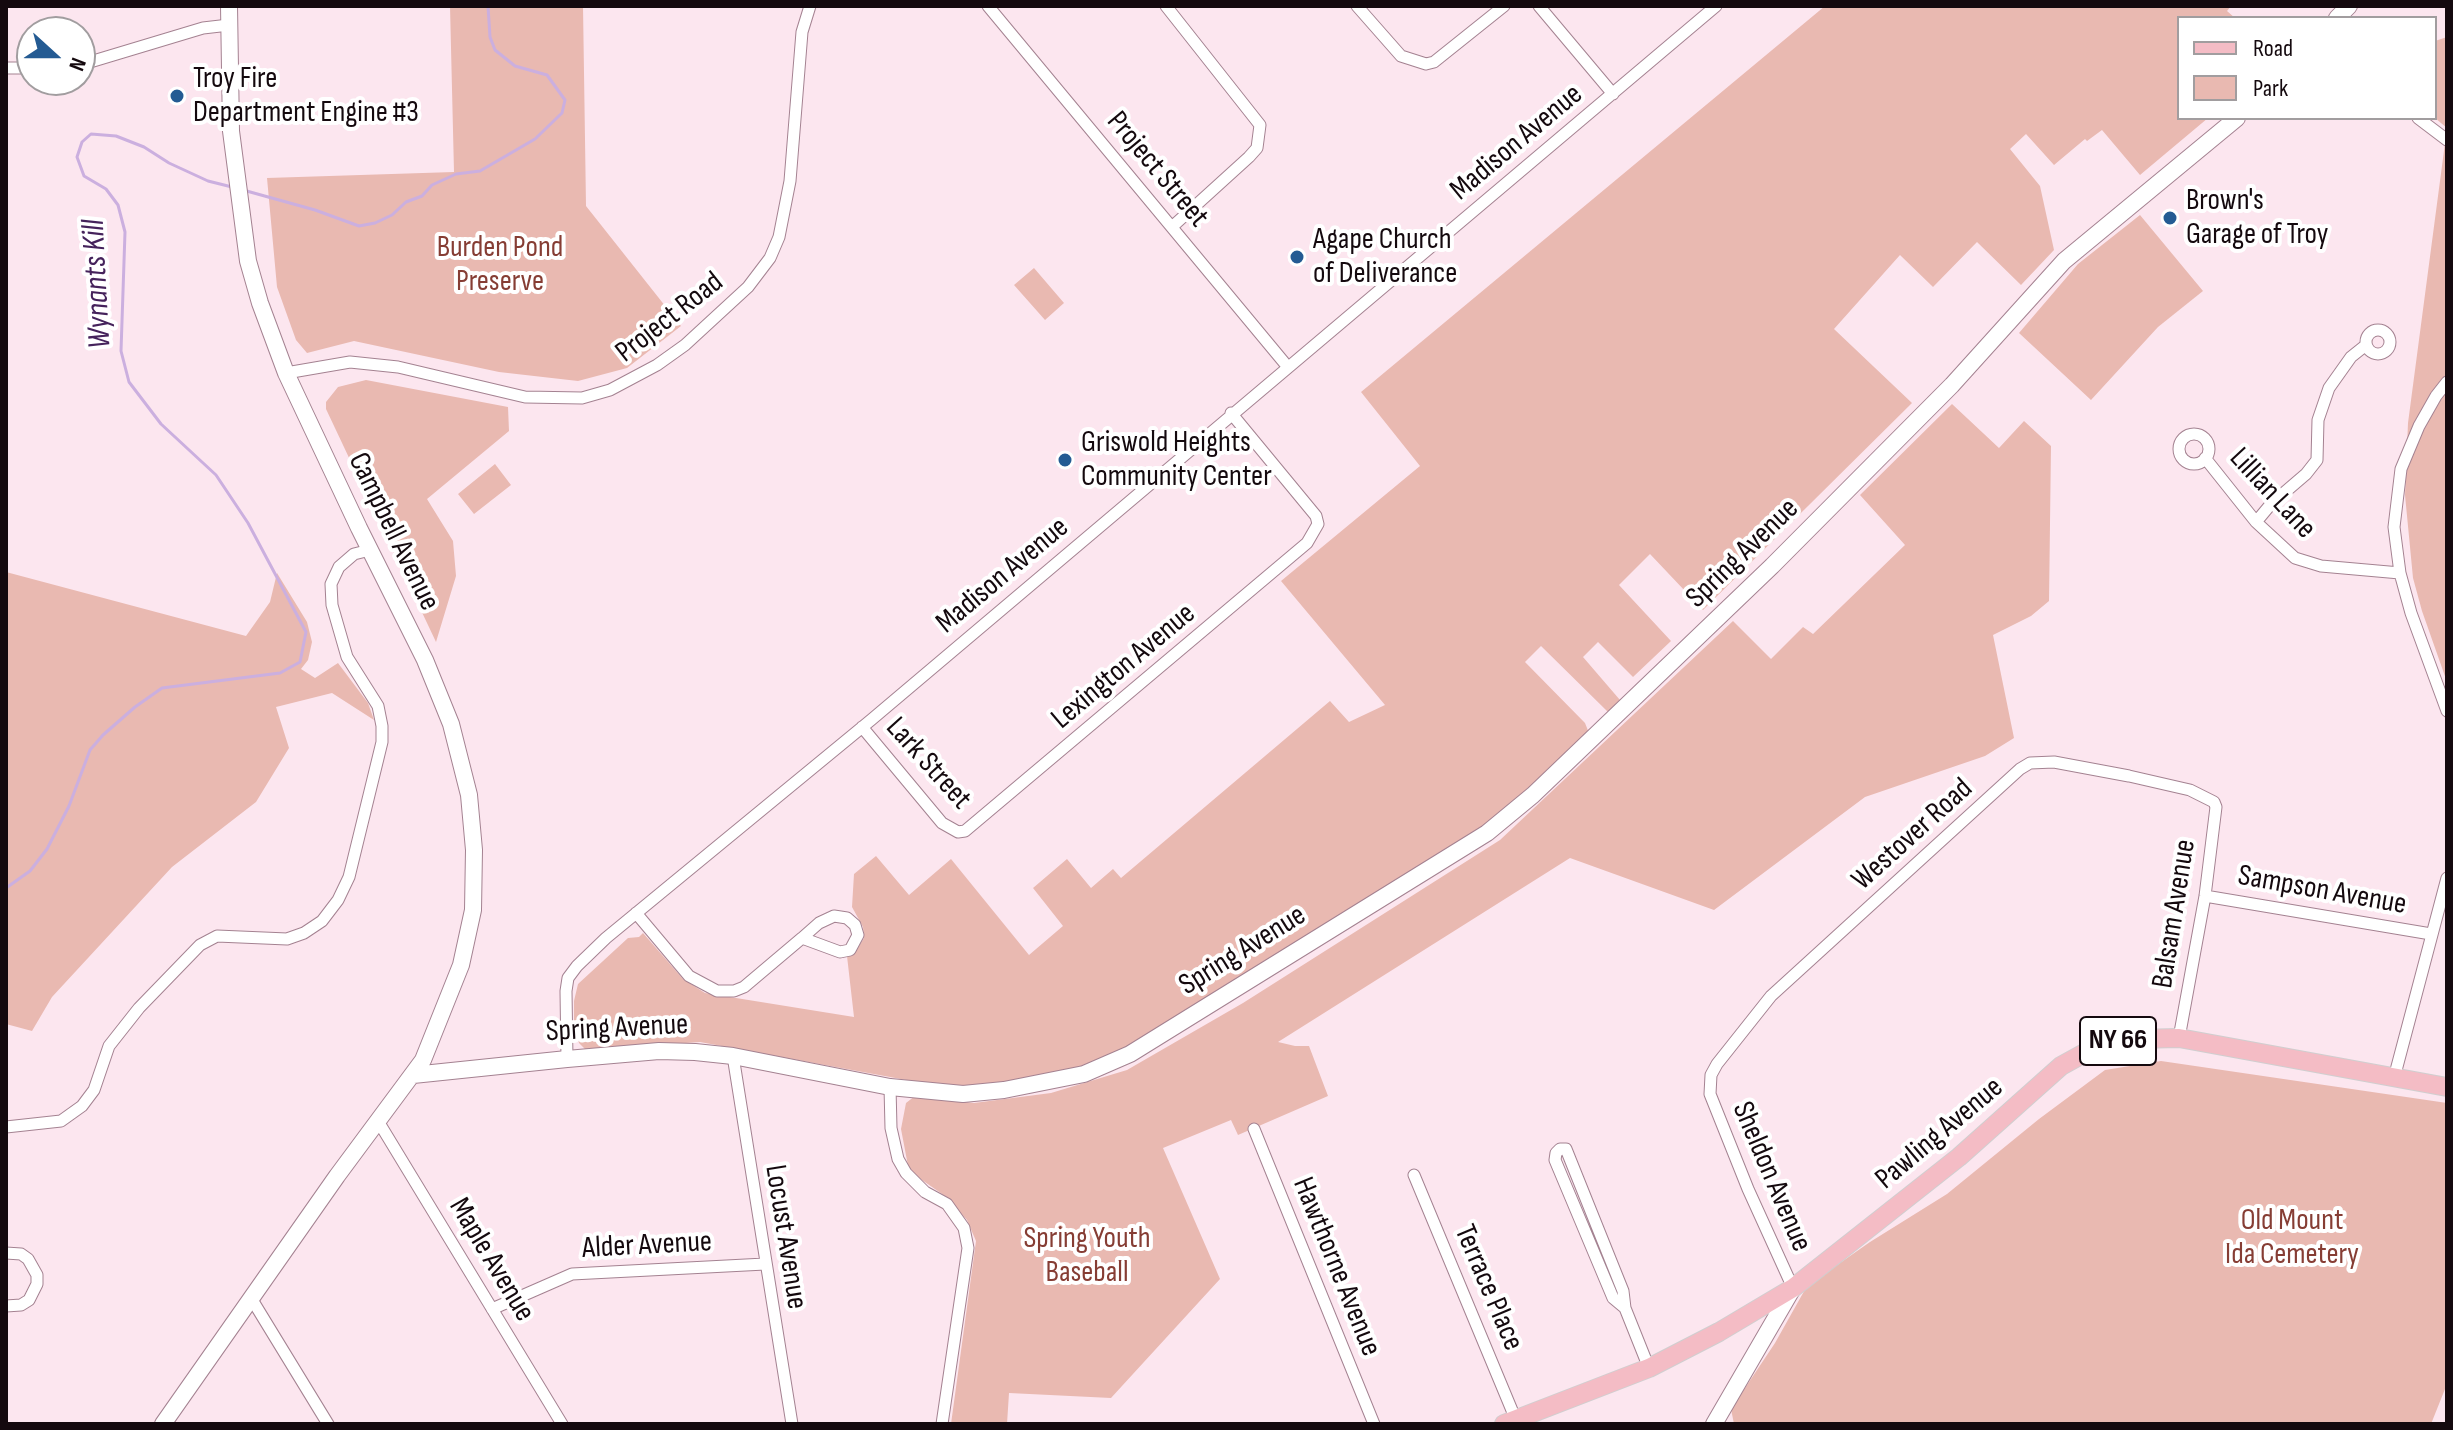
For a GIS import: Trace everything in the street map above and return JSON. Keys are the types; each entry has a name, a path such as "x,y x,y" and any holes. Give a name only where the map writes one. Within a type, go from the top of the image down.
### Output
{"main road":[{"name":"Pawling Avenue","path":"1510,1422 1649,1368 1719,1332 1793,1288 1959,1157 2061,1066 2090,1050 2114,1042 2179,1038 2447,1087"}],"street":[{"name":"Campbell Avenue","path":"229,6 231,131 248,261 260,303 286,373 425,660 451,724 469,795 474,850 473,910 461,965 433,1036 413,1075"},
{"name":"Project Road","path":"286,373 350,362 398,367 525,397 582,398 610,390 657,365 685,345 748,287 779,237 790,181 802,32 810,6"},
{"name":"Project Street","path":"988,6 1287,366"},
{"path":"1166,6 1260,125 1260,137 1249,157 1173,226"},
{"path":"1357,6 1401,56 1426,64 1434,62 1504,6"},
{"path":"1539,6 1613,94"},
{"name":"Madison Avenue","path":"567,1059 568,978 591,953 1713,7"},
{"path":"96,60 203,28 229,25"},
{"name":"Spring Avenue","path":"413,1075 659,1051 733,1056 890,1087 963,1094 1071,1077 1107,1066 1130,1054 1487,833 1533,795 1772,566 1952,385 2064,261 2235,120"},
{"path":"2421,120 2447,140"},
{"path":"2256,522 2317,460 2318,420 2329,388 2351,357 2366,345"},
{"path":"2447,382 2419,426 2401,469 2394,527 2400,573 2411,613 2447,711"},
{"name":"Lexington Avenue","path":"958,832 973,826 997,806 1307,543 1315,531 1318,524 1309,507 1231,413"},
{"name":"Lillian Lane","path":"2205,458 2256,522 2284,549 2307,564 2400,573"},
{"path":"6,1127 61,1121 82,1106 94,1090 109,1046 139,1008 200,945 217,936 287,939 304,933 322,921 338,900 349,877 382,742 382,726 378,706 347,657 332,605 331,584 339,567 354,554 370,550"},
{"name":"Lark Street","path":"862,727 942,823 958,832"},
{"name":"Westover Road","path":"1709,1084 1717,1064 1771,996 2030,763 2054,762 2129,776 2190,790 2211,799"},
{"name":"Balsam Avenue","path":"2179,1038 2205,896 2216,807 2211,799"},
{"path":"2394,1078 2447,878"},
{"name":"Sampson Avenue","path":"2205,896 2431,934"},
{"path":"636,913 689,976 717,991 734,991 744,987 819,923 834,916 852,920 858,930 854,946 846,952 831,950 802,938"},
{"name":"Locust Avenue","path":"733,1056 792,1424"},
{"path":"163,1424 413,1075"},
{"name":"Sheldon Avenue","path":"1709,1084 1710,1094 1748,1189 1793,1288"},
{"path":"890,1087 891,1128 898,1159 906,1173 925,1192 947,1204 964,1228 968,1248 942,1424"},
{"name":"Maple Avenue","path":"378,1121 562,1424"},
{"name":"Hawthorne Avenue","path":"1254,1129 1374,1424"},
{"path":"1625,1308 1613,1298 1555,1160 1560,1149 1566,1149 1623,1291 1625,1308 1649,1368"},
{"name":"Terrace Place","path":"1414,1175 1510,1422"},
{"path":"6,1253 21,1254 28,1259 37,1275 37,1284 29,1300 21,1305 6,1306"},
{"name":"Alder Avenue","path":"492,1309 572,1274 765,1264"},
{"path":"1718,1421 1793,1288"},
{"path":"251,1298 328,1424"}],"green space":[{"name":"Burden Pond Preserve","path":"450,6 583,6 586,206 681,326 627,368 578,381 499,372 354,341 307,353 296,340 277,287 267,178 454,172"},
{"path":"1825,6 2231,6 2227,11 2233,16 2177,16 2177,120 2206,120 2140,175 2102,130 2087,141 2085,139 2054,165 2026,134 2010,149 2040,186 2054,250 2021,285 1977,242 1933,287 1900,255 1834,329 1912,403 1703,610 1650,554 1619,585 1671,641 1633,677 1598,642 1583,657 1620,700 1608,712 1541,646 1525,662 1585,723 1589,733 1487,826 1113,1057 1071,1072 1013,1082 961,1086 928,1084 700,1042 586,1050 579,1043 574,1025 578,984 628,938 639,937 643,933 683,979 705,993 854,1017 847,956 854,954 864,938 863,927 852,907 854,874 876,856 909,895 951,859 1029,955 1063,926 1033,888 1067,859 1091,888 1113,869 1121,878 1330,701 1349,722 1385,705 1281,581 1420,466 1361,392"},
{"path":"2447,37 2447,128 2437,120 2437,40"},
{"path":"2447,128 2447,682 2413,578 2405,495 2408,423"},
{"path":"2140,215 2203,291 2158,327 2091,400 2019,333 2078,264"},
{"path":"1034,268 1064,303 1045,320 1014,285"},
{"path":"366,380 508,407 509,431 427,499 453,541 456,576 436,642 326,409 326,402 338,387"},
{"name":"Spring Youth Baseball","path":"1952,404 1999,448 2024,421 2051,446 2049,601 2031,616 1993,635 2014,738 1985,756 1865,797 1714,910 1570,858 1278,1042 1309,1046 1328,1096 1238,1135 1231,1120 1163,1148 1220,1279 1111,1398 1009,1393 1007,1424 951,1424 976,1241 967,1220 945,1196 909,1171 901,1129 906,1103 915,1096 974,1103 1051,1093 1127,1070 1243,1003 1500,840 1733,621 1771,659 1803,627 1813,634 1905,545 1860,495"},
{"path":"495,464 511,485 474,514 458,494"},
{"path":"6,572 246,636 270,602 277,573 307,622 312,642 308,660 301,669 315,678 338,663 368,703 374,720 332,693 276,707 289,748 256,802 172,867 52,997 32,1031 6,1024"},
{"name":"Old Mount Ida Cemetery","path":"2161,1061 2447,1103 2447,1384 2431,1424 1734,1424 1731,1409 1775,1343 1807,1286 1947,1194 2105,1070"}],"waterway":[{"name":"Wynants Kill","path":"243,190 359,226 392,215 406,202 422,196 432,185 456,174 480,171 535,139 562,113 565,100 547,75 515,66 495,50 490,37 488,6"},
{"name":"Wynants Kill","path":"6,888 30,871 47,849 69,806 90,750 135,707 162,688 280,673 300,662 306,632 248,523 216,475 161,424 129,382 121,351 125,232 118,205 106,189 84,176 77,157 82,142 91,134 116,136 144,147 169,163 208,181 232,187"}],"place":[{"name":"Troy Fire Department Engine #3","path":"177,96"},
{"name":"Brown's Garage of Troy","path":"2170,218"},
{"name":"Agape Church of Deliverance","path":"1297,257"},
{"name":"Griswold Heights Community Center","path":"1065,460"}]}
